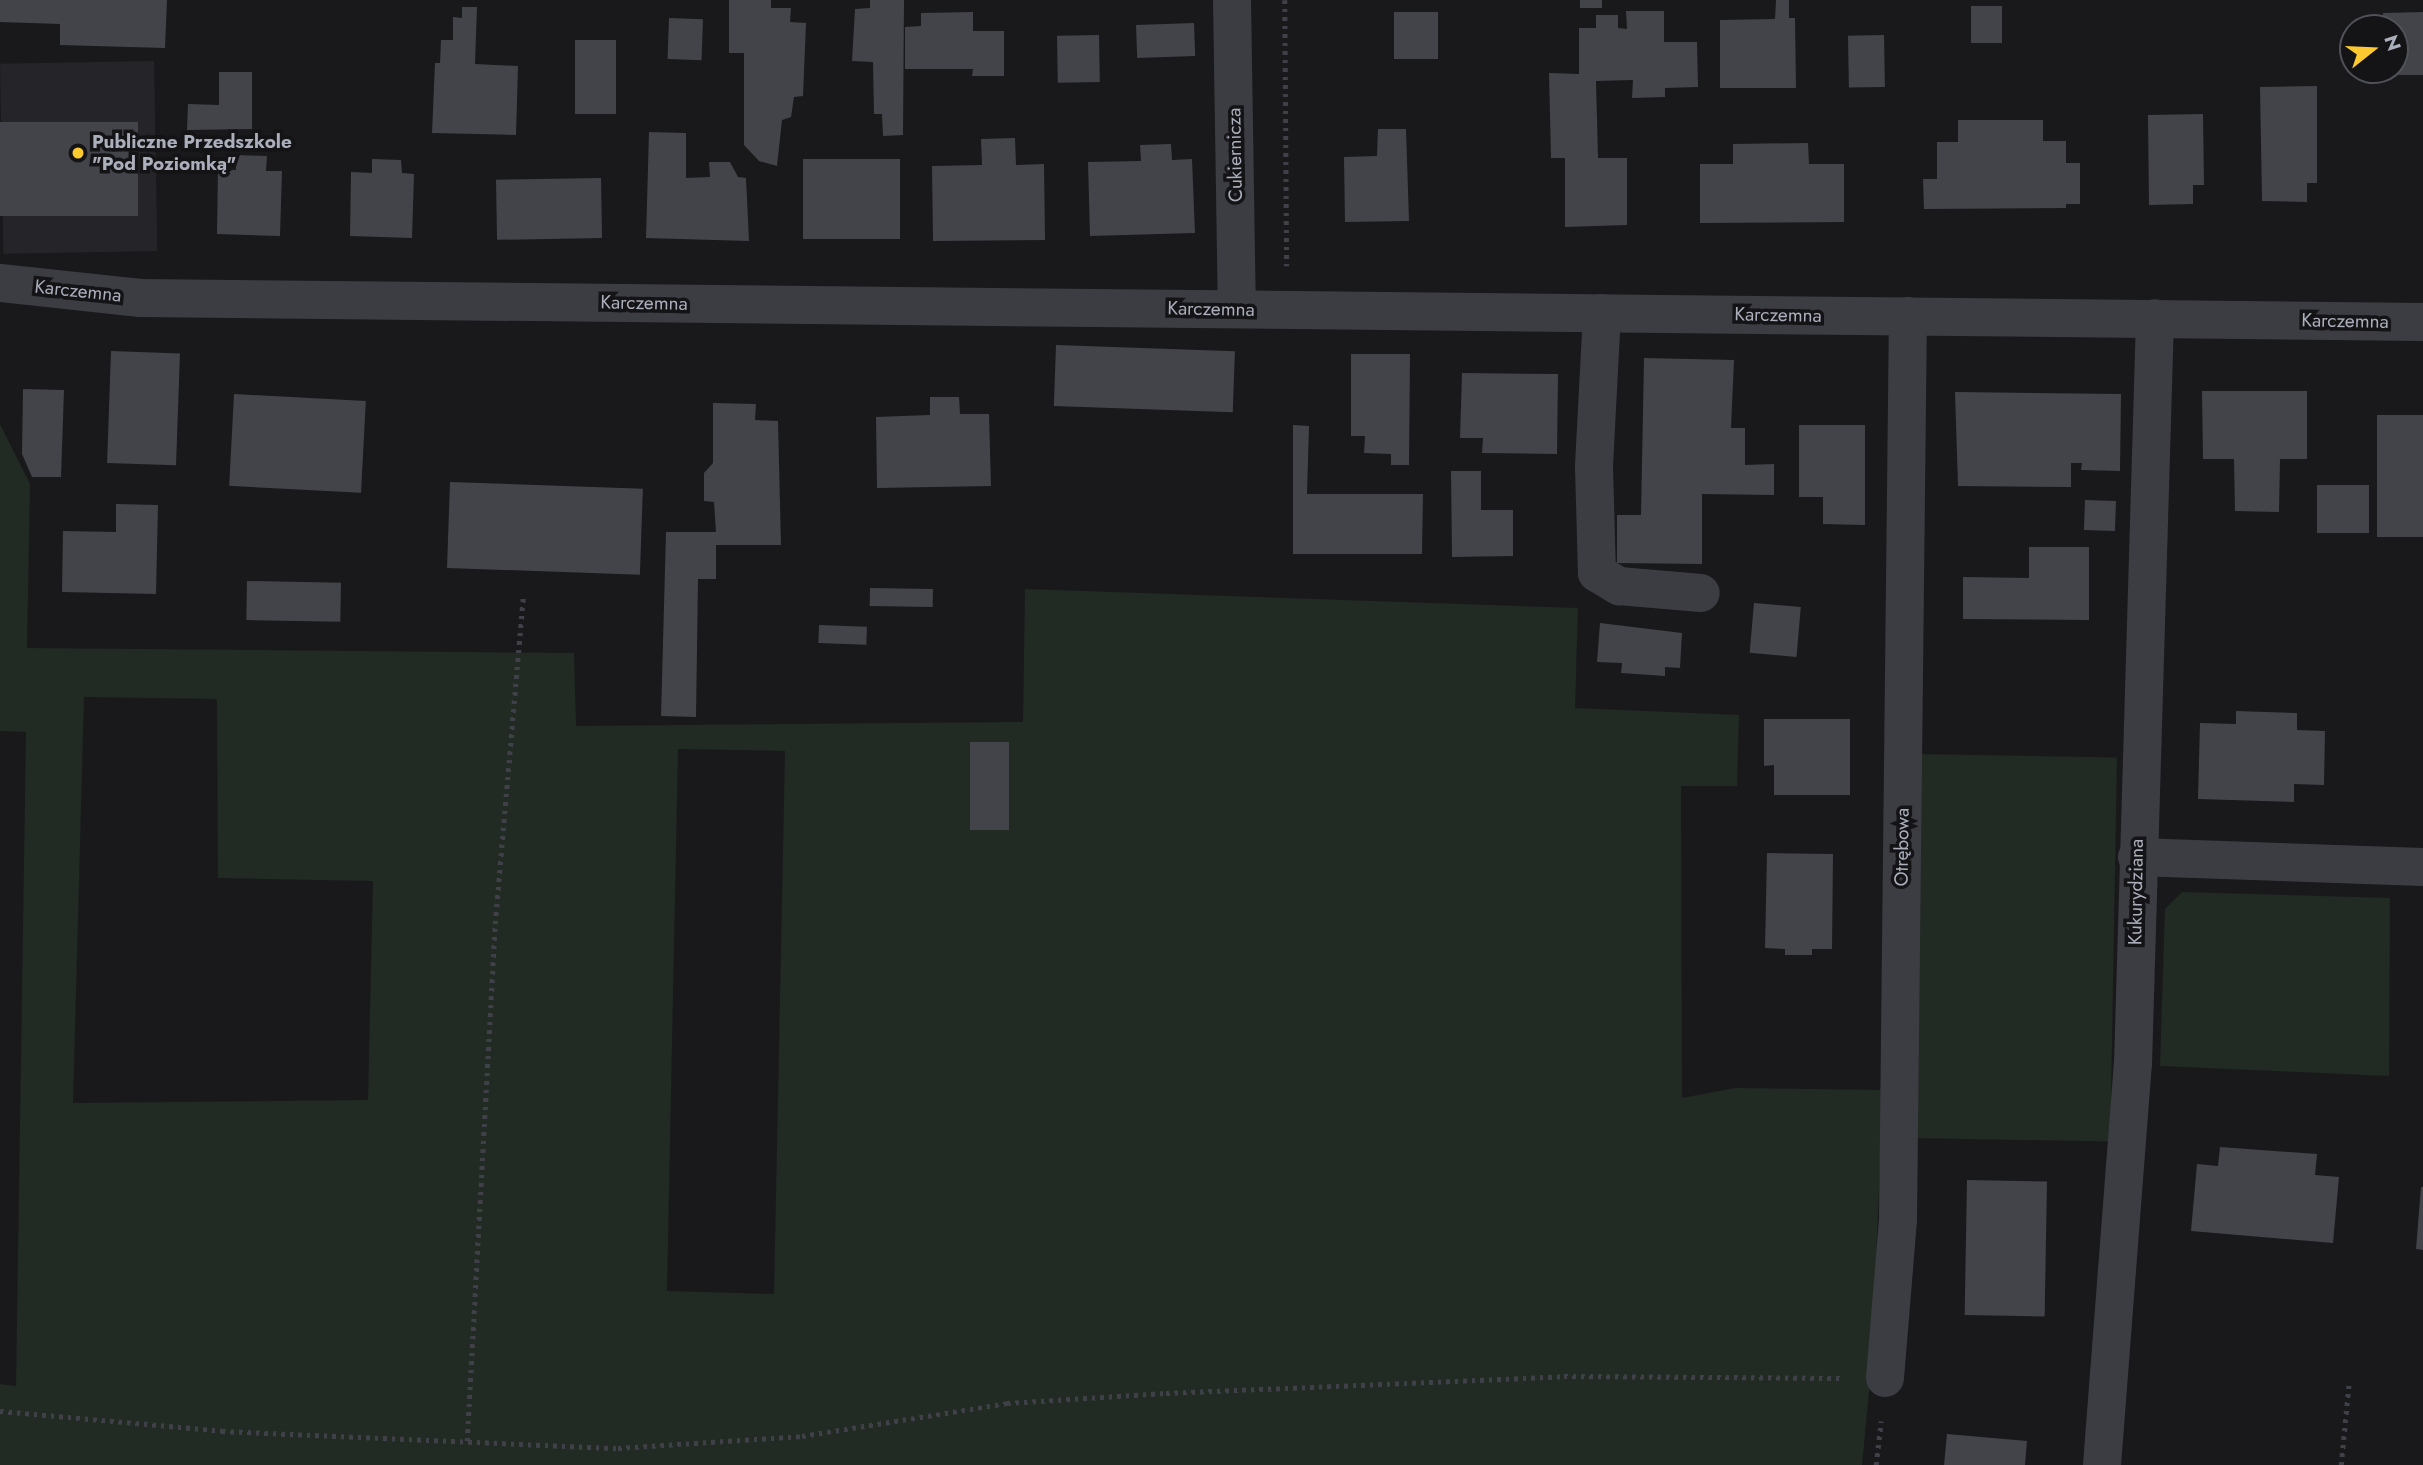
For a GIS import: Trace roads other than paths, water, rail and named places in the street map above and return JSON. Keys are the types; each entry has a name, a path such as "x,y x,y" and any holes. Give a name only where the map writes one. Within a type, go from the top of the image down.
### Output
{"street":[{"name":"Cukiernicza","path":"1232,0 1237,309"},
{"name":"Karczemna","path":"0,284 140,298 2423,322"},
{"path":"1602,313 1594,467 1597,573 1619,586 1700,593"},
{"name":"Otrębowa","path":"1885,1378 1898,1219 1908,316"},
{"name":"Kukurydziana","path":"2102,1465 2133,1064 2137,857 2155,318"},
{"path":"2137,857 2423,867"}],"place":[{"name":"Publiczne Przedszkole \"Pod Poziomką\"","path":"78,153"}]}
